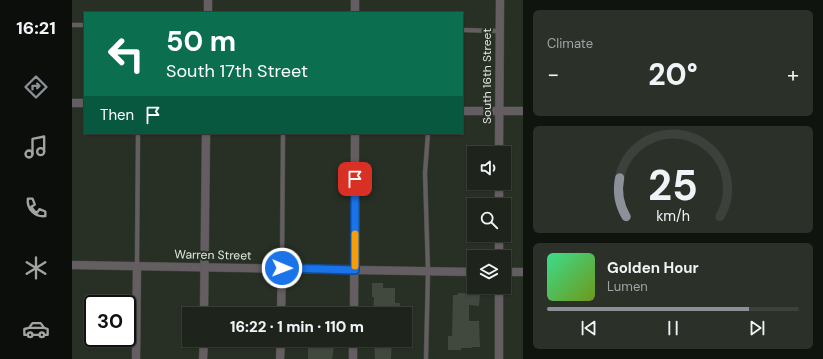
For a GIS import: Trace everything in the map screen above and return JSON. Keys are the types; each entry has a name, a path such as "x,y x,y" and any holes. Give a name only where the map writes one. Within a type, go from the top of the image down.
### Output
{"street":[{"path":"208,0 208,12"},
{"path":"355,0 355,12"},
{"name":"South 16th Street","path":"499,146 500,0"},
{"path":"72,103 84,103"},
{"path":"463,111 523,111"},
{"path":"204,307 206,134"},
{"path":"354,307 355,134"},
{"name":"Warren Street","path":"72,265 467,272"},
{"path":"136,359 138,266"},
{"path":"281,307 282,268"},
{"path":"511,272 523,272"},
{"path":"499,294 499,359"},
{"path":"203,359 204,347"},
{"path":"280,359 281,347"},
{"path":"353,347 353,359"}],"lane":[{"path":"72,25 84,25"},
{"path":"463,30 499,31"},
{"path":"138,134 138,266"},
{"path":"282,268 283,134"},
{"path":"426,359 428,271 426,173 428,134"}],"building":[{"path":"372,283 383,283 383,288 395,288 395,303 400,303 400,307 373,307 374,297 372,297"},
{"path":"458,293 480,294 479,306 469,305 469,321 479,321 480,347 461,348 461,350 448,350 448,336 452,336 453,295 458,295"},
{"path":"308,347 334,347 332,359 308,359"},
{"path":"374,347 392,347 391,359 375,359"}],"slow traffic":[{"path":"355,234 355,266"}],"route":[{"path":"282,268 355,270 355,179"}]}
